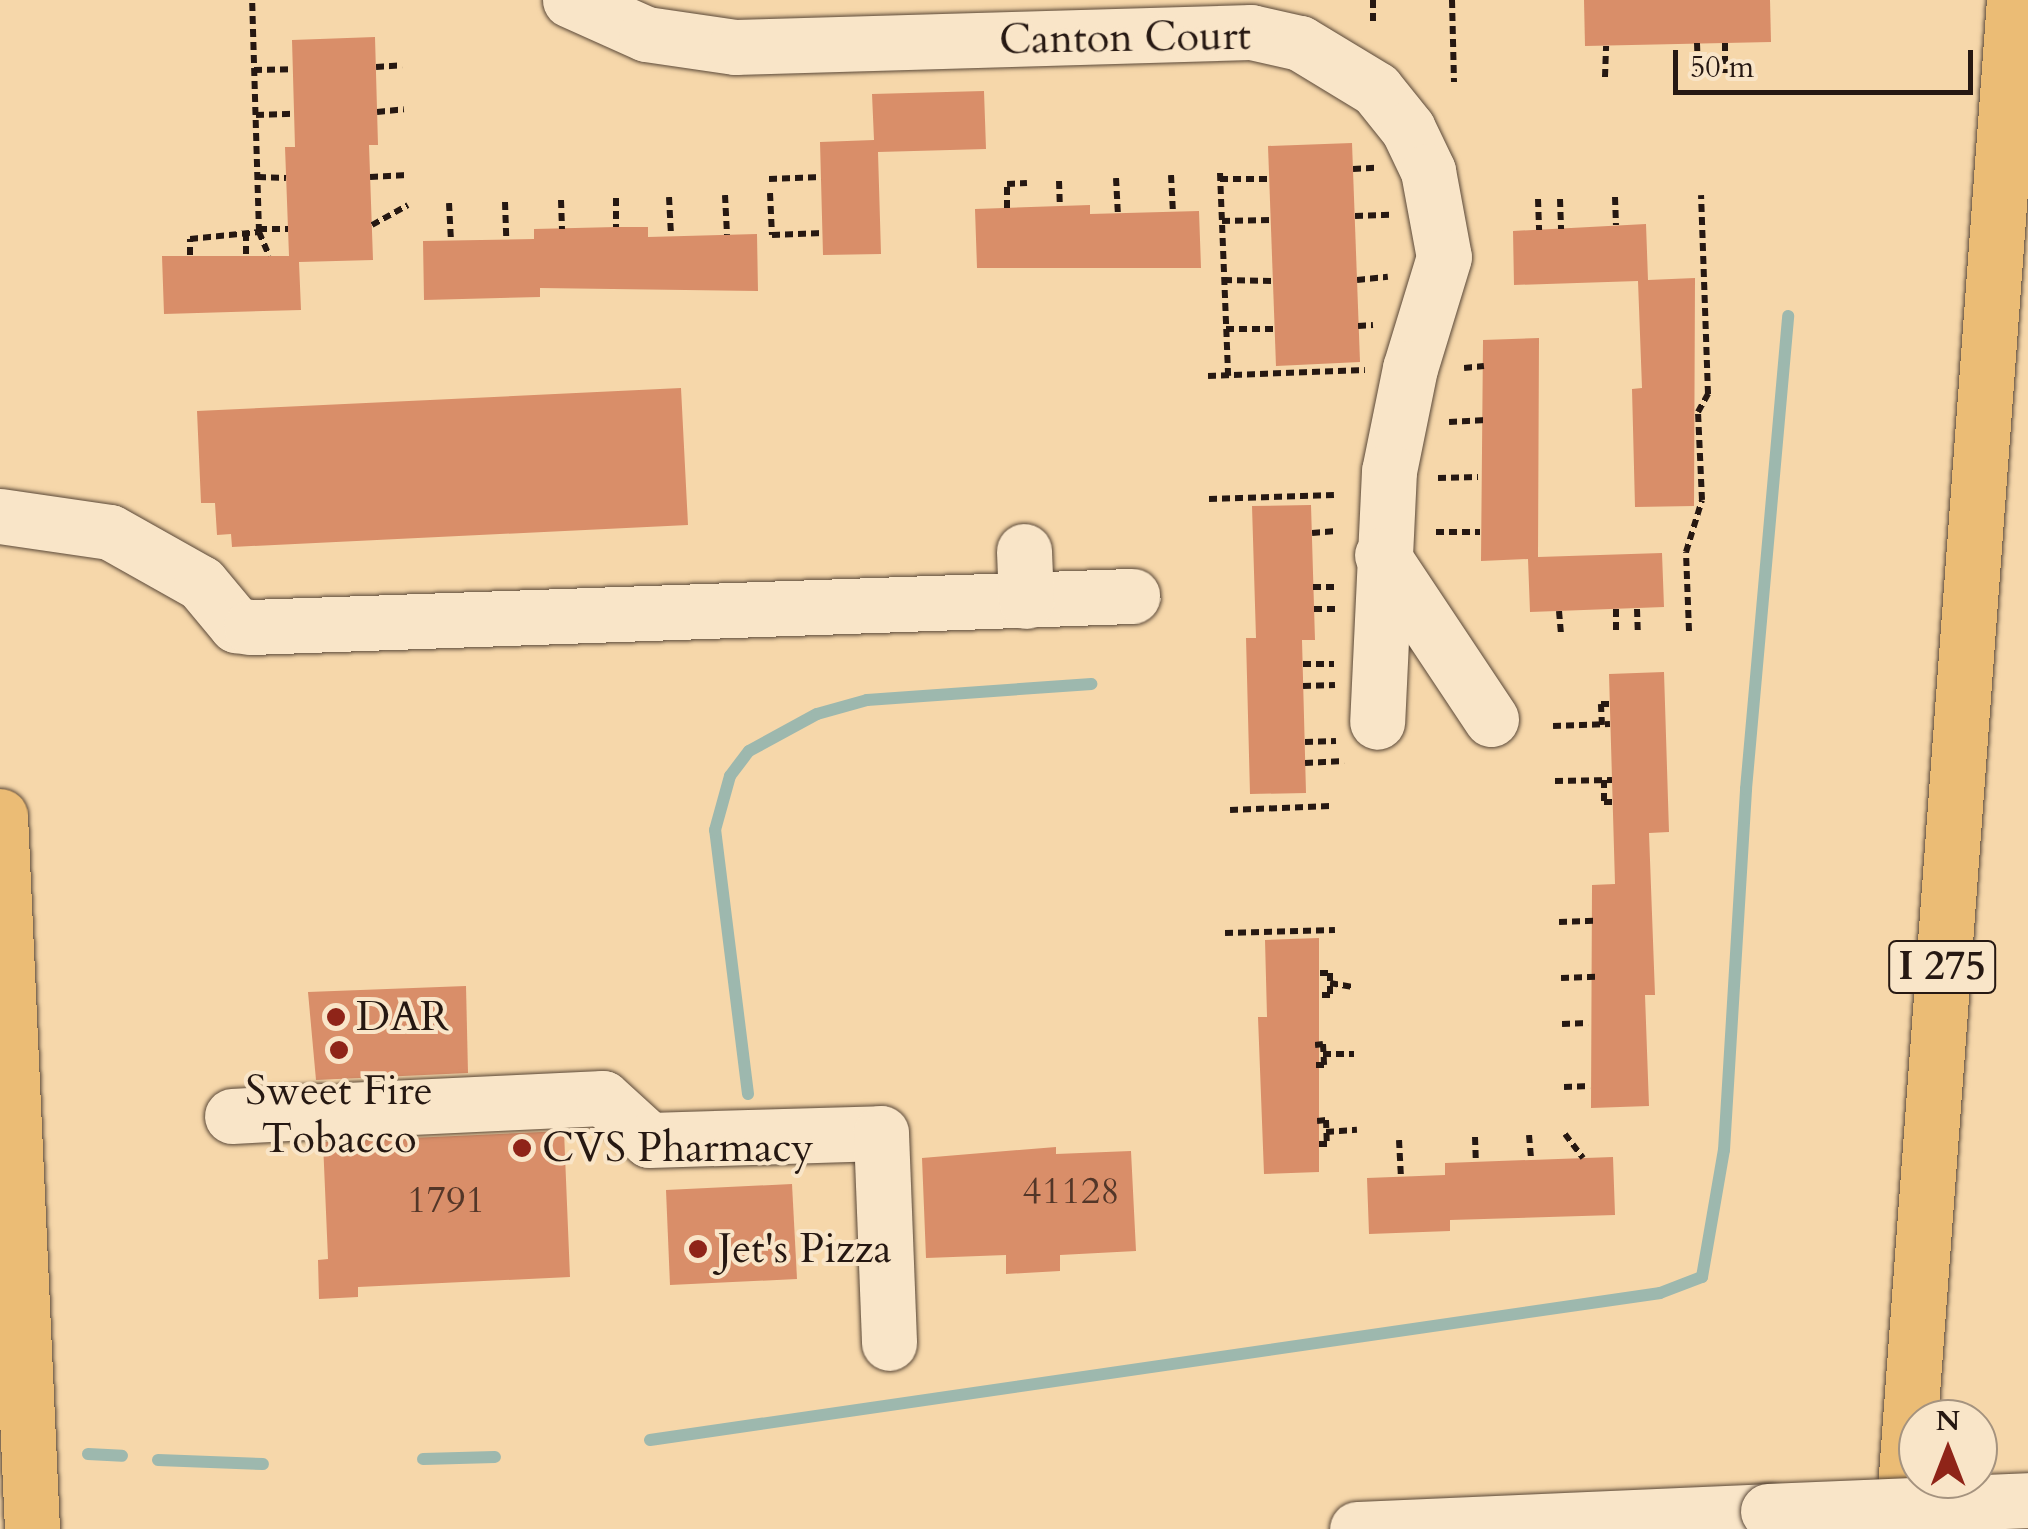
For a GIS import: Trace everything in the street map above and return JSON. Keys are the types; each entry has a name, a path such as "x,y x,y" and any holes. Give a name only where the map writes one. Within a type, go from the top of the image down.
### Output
{"main road":[{"name":"I 275","path":"1902,1529 2014,0"},
{"path":"0,816 32,1529"}],"street":[{"name":"Canton Court","path":"570,0 646,34 735,23 1176,17 1300,42 1344,64 1376,89 1408,129 1428,172 1444,257 1399,419 1359,543 1351,727"},
{"path":"0,516 110,532 201,584 236,626 1025,576 1132,596"},
{"path":"1359,543 1491,719"},
{"path":"232,1116 603,1098 650,1140 880,1133 890,1343"},
{"path":"1357,1529 2028,1500"}],"path":[{"path":"1373,21 1374,0"},
{"path":"1452,0 1454,82"},
{"path":"252,1 259,230 269,256"},
{"path":"1725,42 1725,72"},
{"path":"1697,43 1698,74"},
{"path":"1605,76 1606,46"},
{"path":"376,67 402,65"},
{"path":"254,70 292,68"},
{"path":"377,112 404,109"},
{"path":"256,114 294,114"},
{"path":"370,178 407,176"},
{"path":"1171,176 1173,212"},
{"path":"1228,376 1220,176 1269,179"},
{"path":"258,177 286,178"},
{"path":"770,180 821,178"},
{"path":"1116,178 1118,214"},
{"path":"1059,181 1060,206"},
{"path":"1008,208 1007,184 1027,183"},
{"path":"770,194 772,235 822,233"},
{"path":"725,195 727,235"},
{"path":"1689,631 1686,552 1702,500 1694,423 1708,394 1701,195"},
{"path":"669,197 671,236"},
{"path":"1615,197 1616,225"},
{"path":"616,198 616,228"},
{"path":"1560,199 1561,230"},
{"path":"561,200 562,229"},
{"path":"1538,200 1539,230"},
{"path":"505,202 506,240"},
{"path":"449,204 451,241"},
{"path":"372,226 408,205"},
{"path":"1355,216 1406,214"},
{"path":"1222,221 1271,220"},
{"path":"190,255 190,240 288,229"},
{"path":"246,234 246,257"},
{"path":"1357,280 1404,276"},
{"path":"1224,280 1273,281"},
{"path":"1226,329 1275,329"},
{"path":"1464,368 1484,366"},
{"path":"1697,368 1707,368"},
{"path":"1208,376 1366,370"},
{"path":"1449,422 1486,420"},
{"path":"1438,478 1478,477"},
{"path":"1209,498 1334,494"},
{"path":"1436,532 1480,532"},
{"path":"1312,533 1359,543"},
{"path":"1313,588 1338,587"},
{"path":"1314,610 1339,609"},
{"path":"1637,609 1638,632"},
{"path":"1616,610 1616,634"},
{"path":"1559,612 1561,635"},
{"path":"1303,664 1340,664"},
{"path":"1304,686 1351,727"},
{"path":"1553,726 1606,725 1602,704 1610,704"},
{"path":"1305,742 1351,727"},
{"path":"1306,763 1351,727"},
{"path":"1555,781 1608,780 1604,802 1613,802"},
{"path":"1230,810 1330,806"},
{"path":"1559,922 1594,921"},
{"path":"1224,933 1335,930"},
{"path":"1320,973 1330,973 1330,995 1321,995"},
{"path":"1561,978 1596,977"},
{"path":"1330,984 1352,987"},
{"path":"1562,1024 1588,1024"},
{"path":"1315,1045 1323,1044 1324,1065 1315,1065"},
{"path":"1323,1054 1354,1054"},
{"path":"1564,1087 1590,1086"},
{"path":"1317,1121 1326,1120 1327,1144 1318,1144"},
{"path":"1326,1132 1357,1130"},
{"path":"1565,1134 1582,1158"},
{"path":"1530,1135 1531,1160"},
{"path":"1475,1137 1476,1162"},
{"path":"1398,1140 1400,1177"}],"building":[{"path":"1584,0 1770,0 1771,42 1585,46"},
{"path":"375,37 378,145 369,145 373,260 299,262 301,310 164,314 162,256 289,256 285,147 295,147 292,40"},
{"path":"984,91 986,149 878,152 881,254 823,255 820,142 874,140 872,94"},
{"path":"1352,143 1360,362 1276,366 1268,146"},
{"path":"1090,205 1090,214 1199,211 1201,268 977,268 975,209"},
{"path":"1646,224 1648,280 1695,278 1694,506 1635,507 1632,389 1642,388 1638,281 1514,285 1513,231"},
{"path":"648,227 648,237 757,234 758,291 540,288 540,297 424,300 423,241 534,239 534,229"},
{"path":"1539,338 1538,557 1662,553 1664,607 1530,612 1528,559 1481,561 1483,340"},
{"path":"681,388 688,525 232,547 231,534 217,535 215,503 201,503 197,411"},
{"path":"1311,505 1315,640 1302,640 1306,793 1250,794 1246,638 1256,638 1252,506"},
{"path":"1664,672 1669,832 1649,833 1655,995 1645,995 1649,1106 1591,1108 1592,885 1615,884 1609,674"},
{"path":"1319,938 1319,1172 1264,1174 1258,1017 1267,1017 1265,940"},
{"path":"466,986 468,1073 316,1080 308,992"},
{"name":"CVS Pharmacy","path":"564,1131 570,1277 358,1287 358,1297 319,1299 318,1260 328,1259 323,1142"},
{"path":"1056,1147 1056,1154 1131,1151 1136,1251 1060,1255 1060,1271 1006,1274 1006,1255 926,1258 922,1158"},
{"path":"1613,1157 1615,1215 1450,1220 1450,1231 1369,1234 1367,1178 1445,1175 1445,1163"},
{"path":"792,1184 797,1279 670,1285 666,1190"}],"waterway":[{"path":"650,1440 1660,1293 1702,1277 1724,1150 1746,789 1788,316"},
{"path":"748,1094 715,830 730,776 749,751 817,714 867,700 1091,684"},
{"path":"88,1454 122,1456"},
{"path":"423,1459 495,1457"},
{"path":"158,1460 263,1464"}],"place":[{"name":"DAR","path":"336,1017"},
{"name":"Sweet Fire Tobacco","path":"339,1050"},
{"name":"CVS Pharmacy","path":"522,1148"},
{"name":"Jet's Pizza","path":"698,1249"}]}
